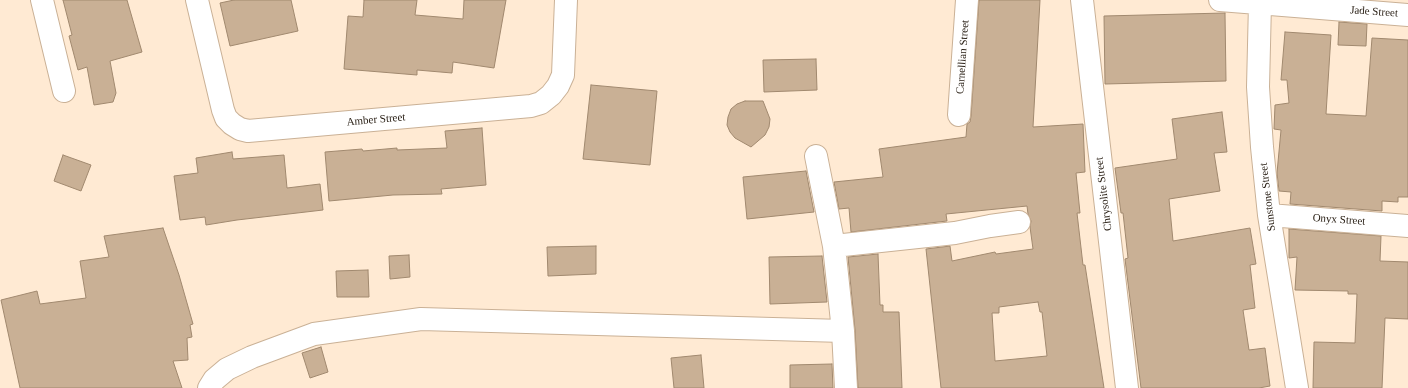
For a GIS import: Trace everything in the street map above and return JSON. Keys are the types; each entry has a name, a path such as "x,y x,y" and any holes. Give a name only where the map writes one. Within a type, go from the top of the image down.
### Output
{"street":[{"path":"42,0 64,91"},
{"name":"Amber Street","path":"197,0 226,118 240,129 248,131 531,106 541,103 551,95 558,86 563,75 566,0"},
{"name":"Carnellian Street","path":"959,115 967,0"},
{"name":"Chrysolite Street","path":"1082,0 1127,388"},
{"name":"Jade Street","path":"1220,0 1408,15"},
{"name":"Sunstone Street","path":"1260,4 1258,87 1262,147 1269,215 1297,388"},
{"path":"816,156 834,246 843,330 846,388"},
{"name":"Onyx Street","path":"1269,215 1408,226"},
{"path":"834,246 955,233 1019,222"},
{"path":"209,388 214,380 227,369 252,356 314,334 421,319 843,330"}],"building":[{"path":"63,0 127,0 142,52 110,61 116,93 113,102 94,105 87,67 78,70 69,36 72,35"},
{"path":"234,0 291,0 298,31 230,46 220,3"},
{"path":"364,0 417,0 415,15 463,19 464,0 506,0 494,68 453,62 452,73 417,70 417,75 344,69 348,16 363,17"},
{"path":"979,0 1040,0 1033,127 1083,124 1085,172 1076,173 1080,213 1077,213 1083,265 1085,265 1104,388 941,388 926,249 950,246 952,261 995,252 996,254 1033,249 1030,227 1031,221 1027,206 946,214 947,221 851,232 849,208 839,209 834,182 883,177 879,149 966,137 967,124 970,122","holes":["1038,302 1040,312 1042,312 1047,356 995,361 992,313 999,313 999,307"]},
{"path":"1225,13 1226,81 1105,84 1104,16"},
{"path":"1339,22 1367,24 1366,46 1338,45"},
{"path":"1285,32 1331,35 1326,114 1366,116 1372,38 1408,40 1408,197 1398,197 1398,202 1382,201 1382,211 1290,204 1291,192 1279,191 1277,173 1281,130 1274,129 1275,105 1289,103 1287,80 1281,80"},
{"path":"816,59 817,90 764,92 763,60"},
{"path":"591,85 657,91 650,165 583,159"},
{"path":"745,101 763,101 770,119 769,127 765,135 751,147 735,138 727,125 731,109 737,104"},
{"path":"1222,112 1227,152 1214,153 1220,191 1169,199 1173,241 1250,228 1256,264 1250,265 1255,308 1243,310 1249,350 1265,348 1270,386 1259,388 1141,388 1125,259 1128,258 1123,213 1121,213 1115,168 1177,159 1172,119"},
{"path":"482,128 486,185 441,189 442,194 393,195 329,201 325,152 362,149 363,151 397,148 397,150 447,148 445,131"},
{"path":"232,152 233,159 284,155 287,188 320,184 323,210 206,225 205,217 180,220 174,176 198,173 196,158"},
{"path":"63,155 91,165 81,191 54,181"},
{"path":"806,171 814,212 747,219 743,177"},
{"path":"163,228 179,275 193,324 190,325 192,337 187,338 188,360 173,361 182,388 20,388 1,300 37,291 40,304 86,298 80,261 109,257 104,236"},
{"path":"1289,229 1381,236 1380,261 1408,262 1408,319 1385,318 1382,388 1313,388 1314,342 1355,343 1357,294 1348,294 1348,291 1295,290 1297,257 1289,258"},
{"path":"596,246 596,274 548,276 547,247"},
{"path":"878,254 880,305 883,305 883,312 899,312 902,388 858,388 855,330 848,257"},
{"path":"409,255 410,277 390,279 389,256"},
{"path":"822,256 827,302 770,304 769,257"},
{"path":"368,270 369,297 337,297 336,271"},
{"path":"321,347 328,372 310,378 302,353"},
{"path":"701,355 704,388 674,388 671,358"},
{"path":"832,364 833,388 790,388 790,365"}]}
